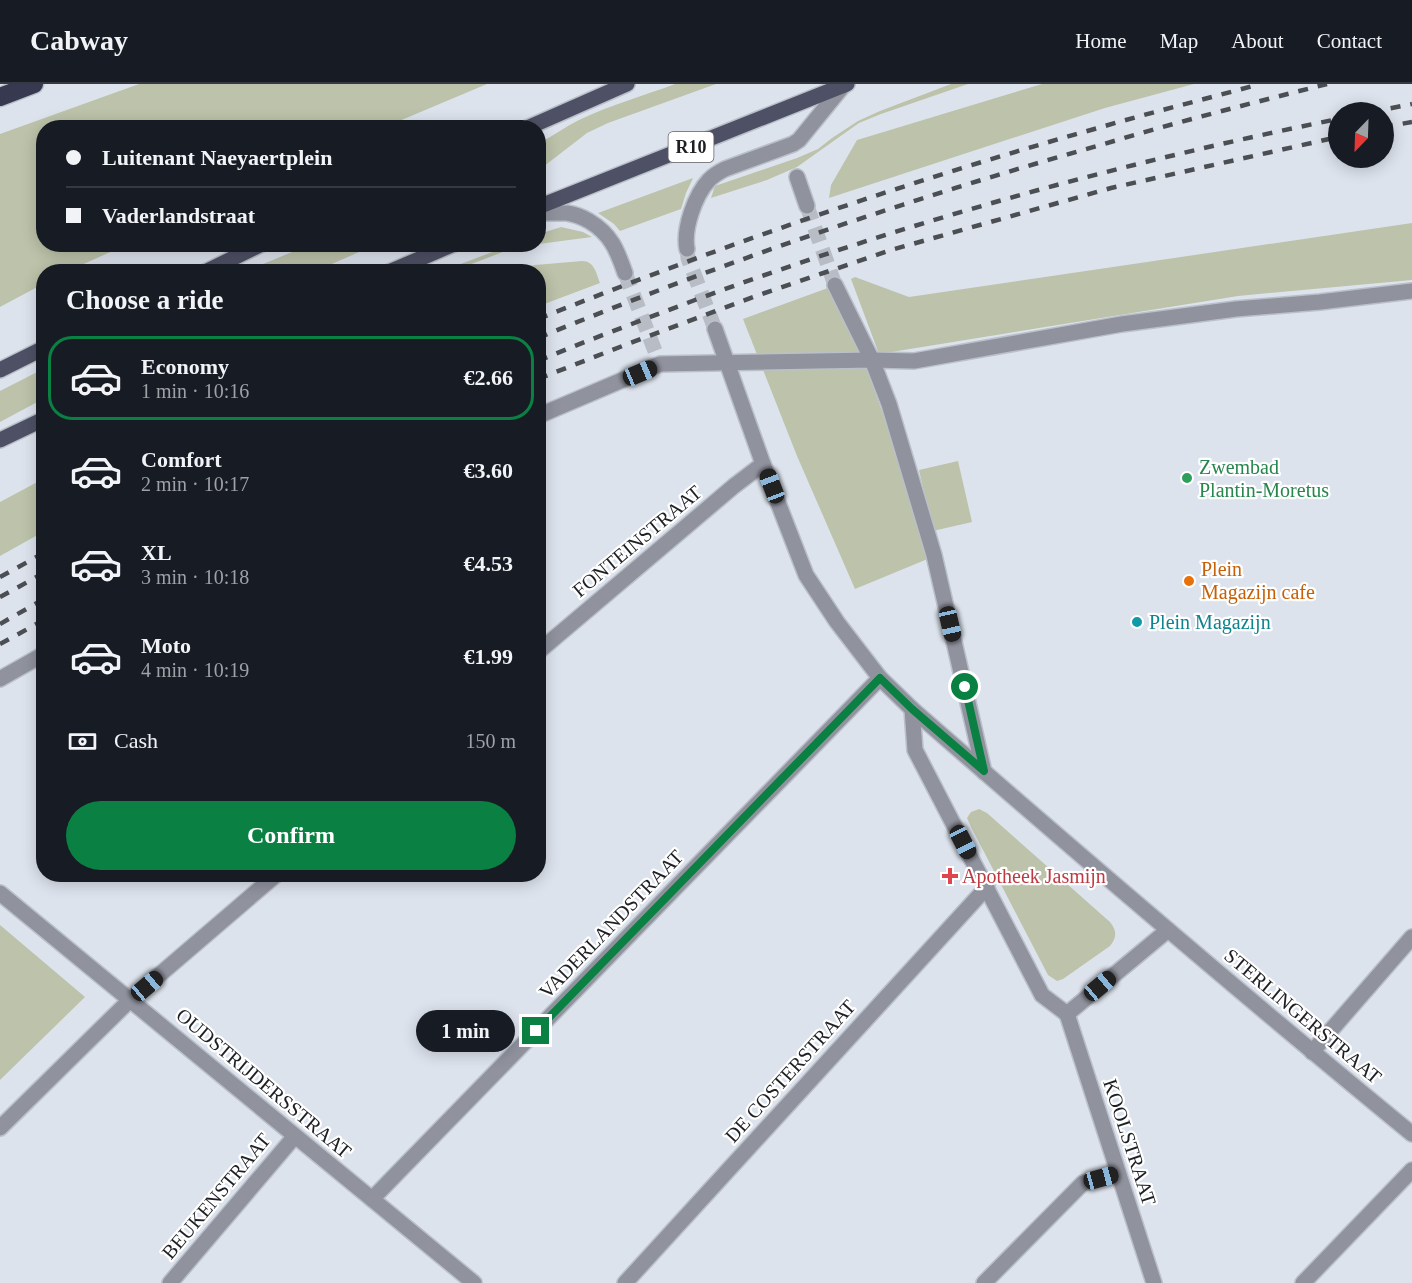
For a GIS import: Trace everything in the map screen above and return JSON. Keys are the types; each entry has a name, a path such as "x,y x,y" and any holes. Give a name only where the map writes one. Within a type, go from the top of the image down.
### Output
{"highway":[{"path":"0,97 34,84"}],"main road":[{"path":"545,120 627,84"},
{"name":"R10","path":"546,204 845,85"},
{"path":"221,264 246,252"},
{"path":"408,264 435,252"},
{"path":"0,370 36,352"},
{"path":"0,440 36,423"}],"street":[{"path":"687,249 687,235 692,211 707,182 725,169 799,140 845,85"},
{"path":"797,177 807,206"},
{"path":"546,213 569,213 600,227 610,239 626,273"},
{"path":"835,285 872,360 889,404 934,555 984,771"},
{"path":"546,412 657,357 728,363 914,361 1122,324 1236,309 1412,291"},
{"name":"STERLINGERSTRAAT","path":"715,329 763,464 806,575 837,622 880,678 912,709 1168,930 1412,1134"},
{"name":"FONTEINSTRAAT","path":"546,645 725,493 763,464"},
{"path":"0,679 36,659"},
{"name":"VADERLANDSTRAAT","path":"372,1199 880,678"},
{"path":"912,709 915,750 1042,995 1067,1014 1168,930"},
{"path":"0,1128 130,1000 268,882"},
{"name":"DE COSTERSTRAAT","path":"625,1283 987,887"},
{"name":"OUDSTRIJDERSSTRAAT","path":"0,893 474,1283"},
{"path":"1312,1052 1412,937"},
{"name":"KOOLSTRAAT","path":"1067,1014 1154,1283"},
{"name":"BEUKENSTRAAT","path":"170,1283 295,1136"},
{"path":"1303,1283 1412,1170"},
{"path":"984,1283 1083,1183 1118,1173"}],"green space":[{"path":"139,84 487,84 402,120 39,120"},
{"path":"675,84 716,84 608,123 587,133 546,165 546,139 574,123 615,105"},
{"path":"951,84 968,84 859,123 797,167 767,180 711,198 715,186 818,149 858,121"},
{"path":"1042,84 1194,84 1105,108 829,198 831,185 857,140"},
{"path":"36,121 36,252 110,252 84,264 36,264 36,288 0,307 0,134"},
{"path":"693,178 681,209 620,231 598,213"},
{"path":"1412,223 1412,280 1238,296 879,354 851,279 855,277 909,297"},
{"path":"561,227 583,232 592,237 546,243 546,232"},
{"path":"292,252 359,252 332,264 263,264"},
{"path":"492,252 503,252 471,264 461,264"},
{"path":"586,261 596,271 600,283 546,303 546,264"},
{"path":"836,285 883,414 930,558 855,589 797,456 743,319"},
{"path":"36,373 36,403 0,422 0,391"},
{"path":"958,461 972,522 933,531 919,470"},
{"path":"36,483 36,536 0,556 0,502"},
{"path":"979,809 987,813 1114,928 1115,937 1110,946 1063,979 1057,981 1048,975 971,827 967,818 971,812"},
{"path":"0,925 85,997 0,1080"}],"tunnel":[{"path":"807,206 835,285"},
{"path":"687,249 688,258 715,329"},
{"path":"625,273 655,351"}],"railway":[{"path":"546,316 746,240 886,192 1027,148 1260,84"},
{"path":"546,335 677,283 889,209 1131,136 1327,84"},
{"path":"1394,108 1412,104"},
{"path":"546,358 695,300 933,220 1093,175 1328,121"},
{"path":"1394,125 1412,122"},
{"path":"546,376 756,296 891,250 1111,188 1328,139"},
{"path":"0,577 36,557"},
{"path":"0,597 36,577"},
{"path":"0,624 36,604"},
{"path":"0,644 36,624"}],"place":[{"name":"Zwembad Plantin-Moretus","path":"1187,478"},
{"name":"Plein Magazijn cafe","path":"1189,581"},
{"name":"Plein Magazijn","path":"1137,622"},
{"name":"Apotheek Jasmijn","path":"950,876"}],"route":[{"path":"536,1031 880,678 984,771 965,687"}]}
